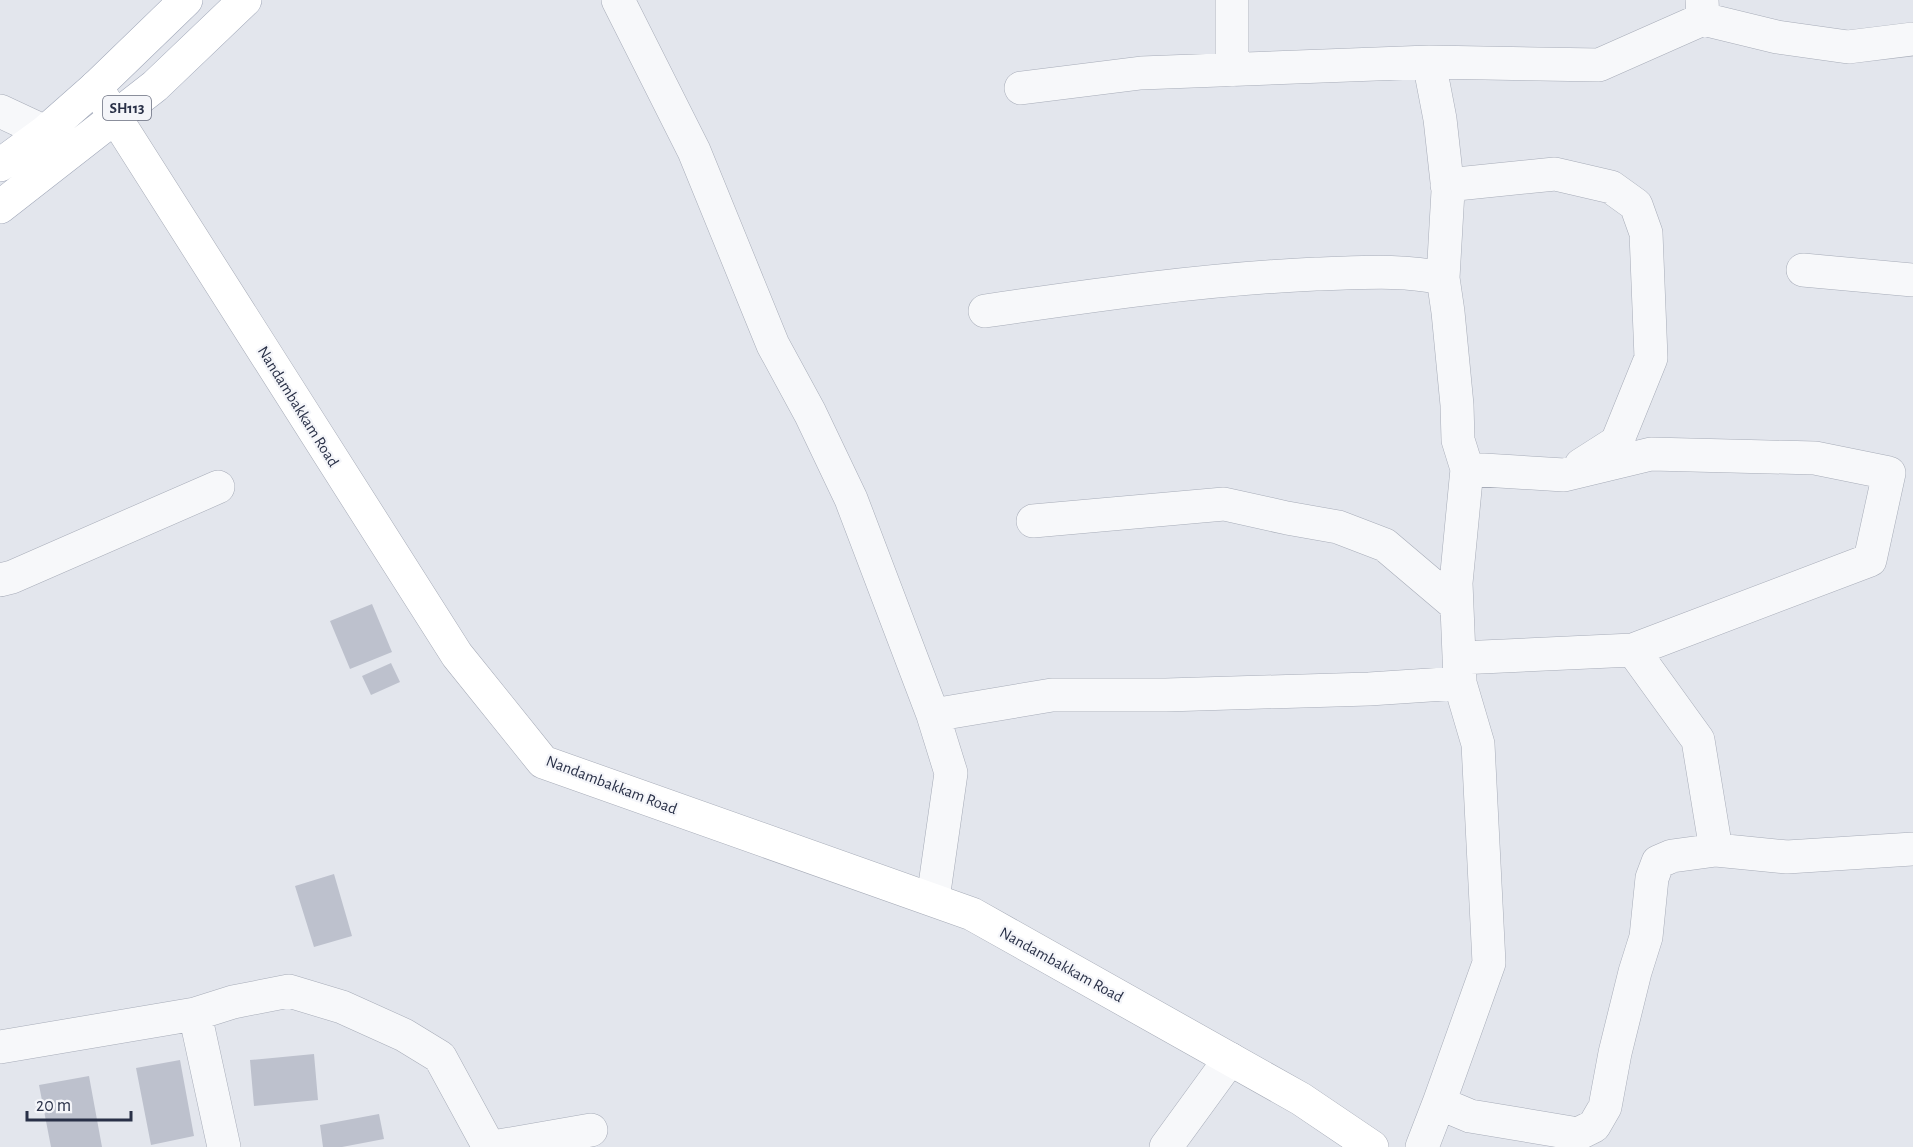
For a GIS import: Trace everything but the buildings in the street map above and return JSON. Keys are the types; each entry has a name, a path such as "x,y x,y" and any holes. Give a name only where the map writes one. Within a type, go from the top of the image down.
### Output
{"street":[{"name":"SH113","path":"0,207 54,144 96,87 186,0"},
{"name":"SH113","path":"0,165 116,117 155,86 245,0"},
{"path":"618,0 694,151 773,345 810,413 851,499 933,715 951,773 933,899"},
{"path":"1232,0 1232,70"},
{"path":"1021,88 1142,73 1429,62 1599,65 1703,9 1777,37 1848,47 1913,39"},
{"path":"1422,1147 1489,963 1478,744 1459,670 1456,583 1467,469 1458,440 1457,405 1443,278 1448,185 1440,119 1429,62"},
{"name":"Nandambakkam Road","path":"96,87 457,655 543,762 972,914 1301,1100 1372,1147"},
{"path":"0,111 54,144"},
{"path":"1448,185 1555,174 1611,187 1636,206 1646,233 1651,358 1617,442 1564,475"},
{"path":"1803,270 1913,280"},
{"path":"985,311 1160,287 1276,276 1417,273 1443,278"},
{"path":"933,715 1052,695 1166,695 1369,689 1459,670 1633,650 1870,560 1890,473 1815,458 1651,454 1564,475 1467,469"},
{"path":"0,580 12,577 218,487"},
{"path":"1033,521 1224,504 1287,519 1338,527 1385,545 1457,606"},
{"path":"1633,650 1698,740 1716,850"},
{"path":"1439,1103 1470,1116 1578,1134 1594,1126 1605,1107 1615,1053 1646,937 1652,878 1659,862 1672,856 1716,850 1787,856 1913,849"},
{"path":"0,1047 195,1014 233,1002 289,991 342,1007 404,1035 440,1058 491,1147 591,1130"},
{"path":"195,1014 224,1147"},
{"path":"1166,1147 1230,1059"}]}
